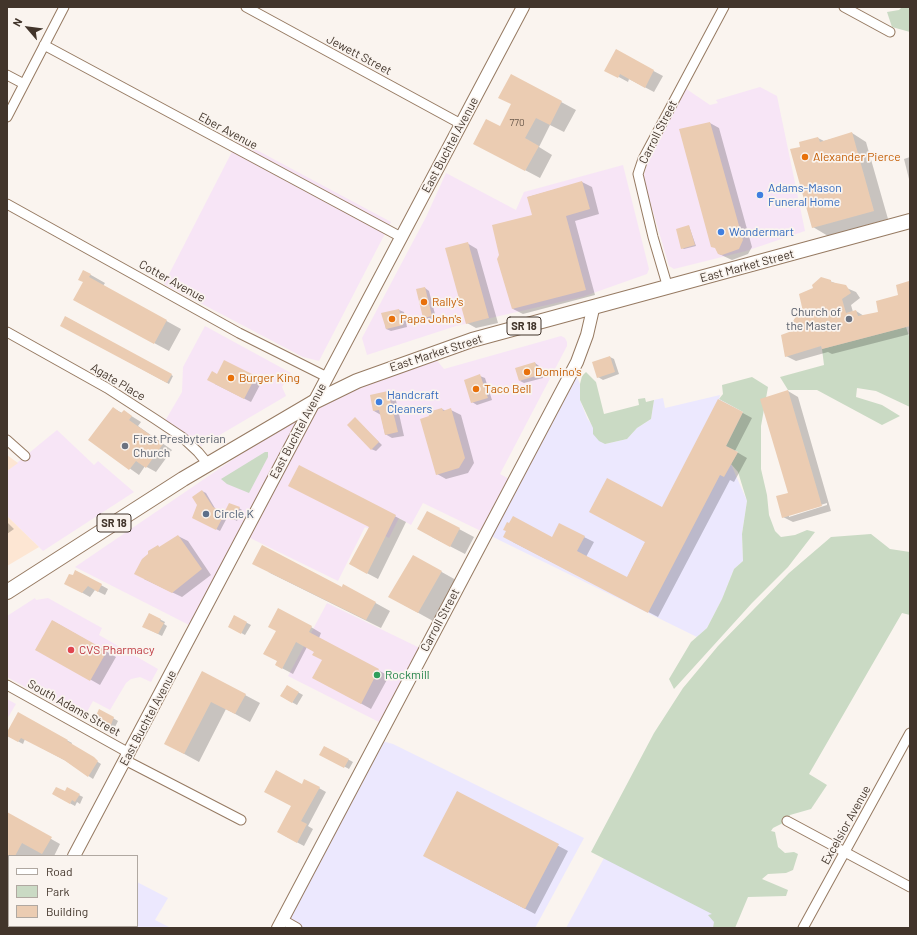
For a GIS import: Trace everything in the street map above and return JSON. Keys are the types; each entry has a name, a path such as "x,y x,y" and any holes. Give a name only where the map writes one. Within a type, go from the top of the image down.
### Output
{"main road":[{"name":"East Market Street","path":"7,592 208,464 314,402 357,381 441,350 910,221"}],"street":[{"path":"7,117 64,7"},
{"name":"Jewett Street","path":"246,7 461,124"},
{"name":"East Buchtel Avenue","path":"75,855 523,7"},
{"name":"Carroll Street","path":"668,288 653,237 638,174 643,159 724,7"},
{"path":"844,7 890,32"},
{"name":"Eber Avenue","path":"44,45 401,237"},
{"path":"7,75 24,84"},
{"name":"Cotter Avenue","path":"7,204 239,333 327,377"},
{"name":"Carroll Street","path":"280,924 577,362 587,335 593,309"},
{"name":"Agate Place","path":"7,332 107,388 155,419 182,437 208,464"},
{"path":"7,440 25,456"},
{"name":"South Adams Street","path":"9,686 127,757 241,820"},
{"name":"Excelsior Avenue","path":"804,928 910,733"},
{"path":"786,821 910,887"},
{"path":"280,924 297,928"}],"shaded area":[{"path":"760,87 777,96 805,231 746,251 674,269 669,266 643,178 650,154 685,88 710,105 718,103 716,100"},
{"path":"238,140 391,222 319,361 303,357 164,284"},
{"path":"623,165 649,269 647,274 582,297 456,326 367,355 362,338 426,217 446,173 516,210 524,192"},
{"path":"205,326 291,373 282,387 286,396 201,446 165,421 182,392 183,367"},
{"path":"561,336 565,338 567,346 500,474 513,481 485,533 423,503 411,525 399,518 389,538 365,527 338,581 246,536 317,403 434,357 444,369"},
{"path":"577,377 580,384 580,400 587,418 605,444 627,439 637,428 651,419 654,400 663,398 665,408 720,395 719,399 743,412 726,445 738,452 731,464 747,501 742,534 743,561 734,569 722,599 707,628 697,637 491,536"},
{"path":"307,409 193,627 75,567"},
{"path":"57,430 94,465 98,461 134,492 43,551 7,516 7,471"},
{"path":"7,455 18,463 7,471"},
{"path":"7,516 39,547 7,566"},
{"path":"35,598 36,600 48,598 102,628 99,635 158,669 151,682 140,677 131,679 126,683 110,710 93,701 83,719 7,677 7,616"},
{"path":"327,603 422,649 381,723 288,676"},
{"path":"7,699 16,704 7,719"},
{"path":"378,740 393,744 584,838 535,928 297,928 283,920"},
{"path":"604,858 724,919 719,928 566,928"},
{"path":"138,883 168,898 155,920 171,928 90,927 138,927"}],"green space":[{"path":"902,7 910,7 910,32 892,27 887,12 899,10"},
{"path":"906,327 910,339 910,407 876,391 857,388 856,397 882,405 900,416 882,425 817,390 788,390 780,377 824,365 822,349"},
{"path":"586,372 596,382 604,414 639,405 638,399 645,398 646,402 654,400 651,419 637,428 627,439 605,444 599,441 593,434 593,428 580,400 580,384 582,376"},
{"path":"752,377 768,387 761,426 761,469 767,495 769,515 775,531 781,537 795,535 807,530 815,532 788,567 752,603 674,689 669,679 691,642 707,628 722,599 734,569 743,561 742,534 747,501 738,472 731,464 738,452 726,446 743,412 719,399 723,394 722,385"},
{"path":"265,452 268,452 268,457 249,493 227,484 221,479"},
{"path":"871,534 890,549 910,552 910,615 902,613 809,774 827,785 811,809 790,815 787,821 773,828 771,831 775,832 778,847 785,853 794,852 798,854 793,870 786,873 768,874 762,879 788,890 786,896 748,897 735,928 713,928 714,922 708,915 712,914 591,852 654,733 683,688 718,646 789,573 831,537"}],"building":[{"path":"616,49 654,70 645,88 620,74 618,78 604,71"},
{"path":"511,74 562,101 550,125 536,118 525,138 539,146 525,171 473,144 486,119 500,126 511,104 498,98"},
{"path":"710,122 743,240 739,249 722,255 718,254 715,248 711,247 679,129"},
{"path":"852,132 874,211 812,228 790,149 800,147 799,142 818,137 820,142"},
{"path":"582,181 590,209 566,216 586,290 512,309 497,259 499,255 492,225 532,215 527,197"},
{"path":"689,225 695,245 681,249 676,229"},
{"path":"468,242 489,318 466,324 445,248"},
{"path":"83,270 91,274 89,277 167,320 154,344 73,300 83,282 78,280"},
{"name":"Church of the Master","path":"821,277 831,280 831,282 846,285 851,293 842,299 846,313 856,310 858,316 878,312 876,301 898,295 896,285 909,281 910,326 822,349 821,346 785,357 781,335 800,328 793,321 797,315 804,316 799,294 813,288 812,285"},
{"name":"Rally's","path":"425,287 432,316 423,318 416,289"},
{"name":"Papa John's","path":"399,309 403,325 386,329 381,313"},
{"path":"65,316 172,374 167,383 60,326"},
{"path":"610,356 615,372 597,378 592,362"},
{"name":"Burger King","path":"224,360 256,376 244,399 207,380 212,371 217,374"},
{"name":"Domino's","path":"535,362 539,375 519,381 515,368"},
{"name":"Taco Bell","path":"480,374 488,398 471,403 464,380"},
{"path":"788,390 822,506 782,518 776,496 788,493 760,399"},
{"path":"388,391 398,432 385,435 379,410 373,411 370,395"},
{"path":"718,399 743,412 726,446 738,452 724,477 720,475 648,613 503,537 506,531 503,530 507,522 509,523 513,516 552,537 559,523 585,536 577,551 627,577 645,542 589,512 607,478 662,507"},
{"path":"113,407 121,413 124,410 132,416 129,420 163,444 146,468 136,461 129,470 88,440"},
{"path":"442,408 443,411 451,408 465,458 459,468 436,475 420,419 429,416 428,412"},
{"path":"355,417 379,442 371,450 347,425"},
{"path":"299,465 396,515 367,574 349,564 369,527 288,486"},
{"path":"202,490 213,507 224,513 229,503 240,507 233,520 224,515 216,530 192,518 197,505 192,497"},
{"path":"427,511 460,528 450,547 417,529"},
{"path":"178,535 202,569 172,593 134,574 142,559 148,554 148,551 158,545 159,547"},
{"path":"262,545 342,587 343,584 376,602 366,620 252,564"},
{"path":"413,555 442,571 418,613 388,597"},
{"path":"75,570 102,584 98,592 88,586 82,593 64,584 69,574 73,575"},
{"path":"278,608 312,626 309,632 379,669 361,704 312,678 322,660 312,655 314,652 296,642 282,669 275,665 277,661 263,654 276,631 268,627"},
{"path":"149,613 161,619 160,621 164,623 158,634 142,627"},
{"path":"234,615 247,622 241,634 228,627"},
{"name":"CVS Pharmacy","path":"52,620 107,651 90,681 35,650"},
{"path":"202,671 246,694 235,714 211,702 184,754 164,744"},
{"path":"287,685 299,692 292,703 280,696"},
{"path":"99,709 114,717 109,730 97,724 98,722 94,720"},
{"path":"18,712 68,740 67,741 94,757 98,761 88,777 64,760 21,738 18,742 7,736 7,732"},
{"path":"324,746 349,759 344,768 319,755"},
{"path":"276,770 302,784 304,779 320,787 301,821 307,824 297,843 277,832 291,806 264,792"},
{"path":"56,787 65,791 67,787 80,794 75,802 72,800 70,804 52,794"},
{"path":"457,791 559,844 525,909 423,856"},
{"path":"7,812 52,837 42,854 22,843 16,855 7,856"}],"place":[{"name":"Alexander Pierce","path":"805,157"},
{"name":"Adams-Mason Funeral Home","path":"760,195"},
{"name":"Wondermart","path":"721,232"},
{"name":"Rally's","path":"424,302"},
{"name":"Papa John's","path":"392,319"},
{"name":"Church of the Master","path":"849,319"},
{"name":"Domino's","path":"527,372"},
{"name":"Burger King","path":"231,378"},
{"name":"Taco Bell","path":"476,389"},
{"name":"Handcraft Cleaners","path":"379,402"},
{"name":"First Presbyterian Church","path":"125,446"},
{"name":"Circle K","path":"206,514"},
{"name":"CVS Pharmacy","path":"71,650"},
{"name":"Rockmill","path":"377,675"}]}
